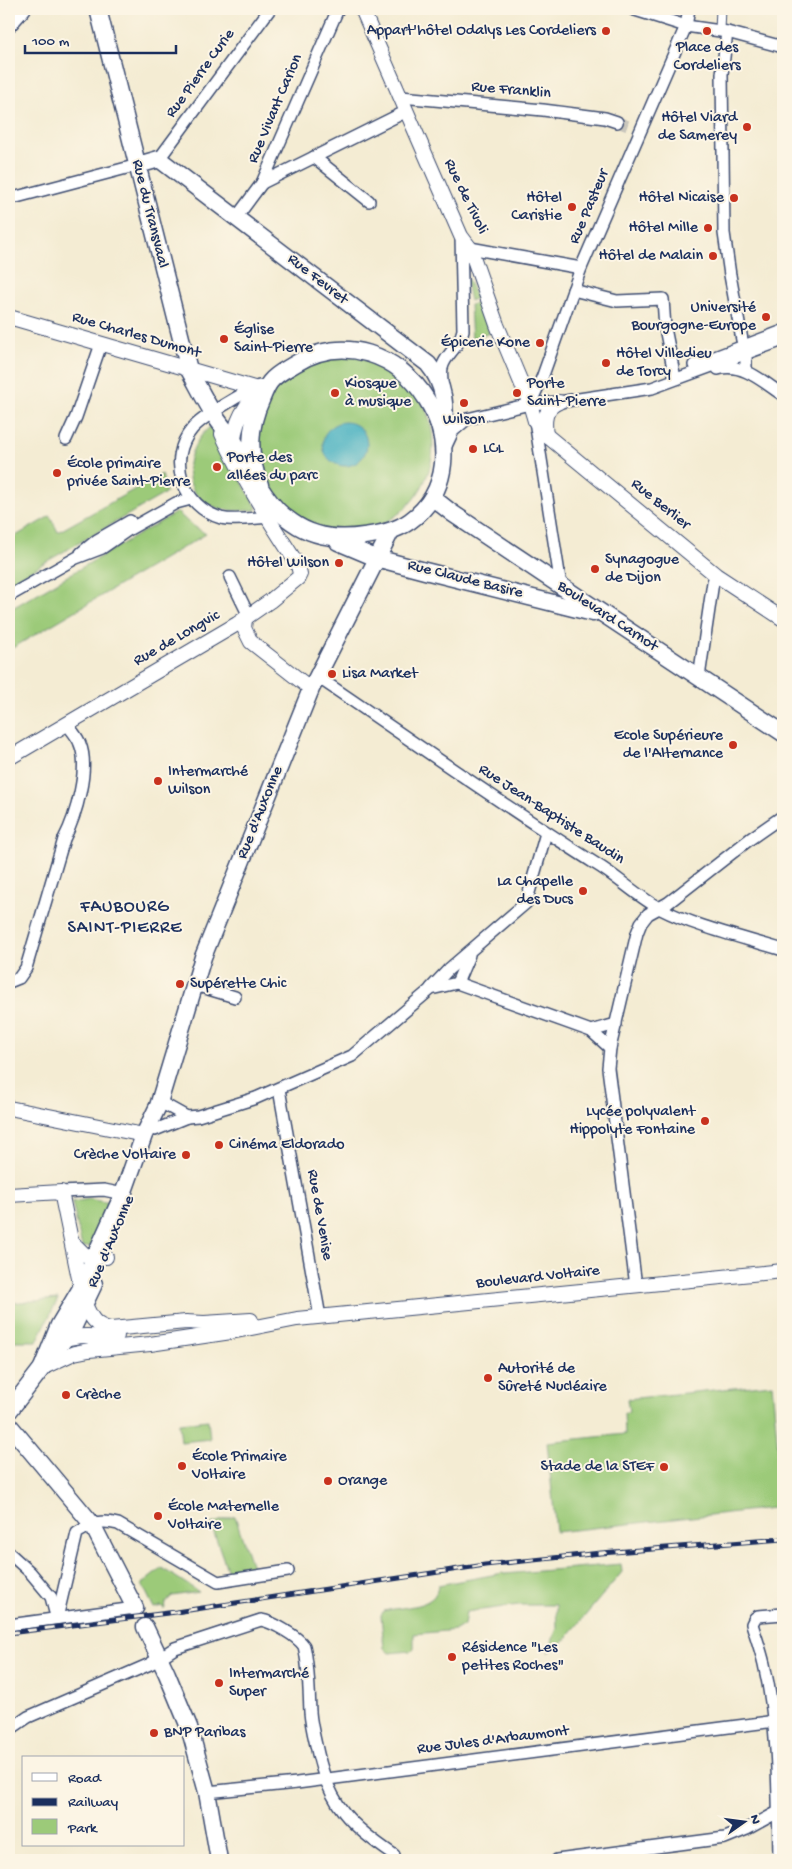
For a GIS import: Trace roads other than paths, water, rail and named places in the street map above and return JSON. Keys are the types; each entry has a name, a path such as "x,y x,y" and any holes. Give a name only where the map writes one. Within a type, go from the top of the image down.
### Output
{"main road":[{"name":"Rue du Transvaal","path":"98,9 189,370 213,413 234,442 260,486"},
{"path":"138,165 158,159"},
{"name":"Rue Fevret","path":"158,159 428,364 435,372 443,390 445,411 444,446 439,480 433,498"},
{"path":"433,498 410,521 391,531 350,538 312,533 289,521 274,507 260,486 251,457 250,439 256,412 270,382 295,364 313,355 326,351 352,350 381,357 401,369 419,386 429,403 444,446"},
{"name":"Boulevard Carnot","path":"433,498 452,513 543,574 783,732"},
{"name":"Rue d'Auxonne","path":"9,1411 42,1368 72,1334 81,1288 101,1256 123,1194 149,1133 203,956 313,685 391,531"},
{"name":"Rue Claude Basire","path":"324,536 376,558 608,617"},
{"path":"530,596 539,591 543,574"},
{"name":"Rue d'Auxonne","path":"42,1368 59,1324 78,1305 101,1256 130,1202 144,1161 149,1133"},
{"path":"9,1425 92,1524 135,1608"},
{"path":"145,1627 188,1727 207,1792 219,1860"}],"street":[{"path":"9,27 26,9"},
{"name":"Rue Pierre Curie","path":"158,159 270,9"},
{"name":"Rue Vivant Carion","path":"236,218 262,183 338,9"},
{"name":"Rue de Tivoli","path":"362,9 461,236 470,248 497,325 530,404"},
{"path":"632,9 686,26 723,31 783,47"},
{"path":"686,26 689,9"},
{"path":"720,9 723,31 724,233 730,275 745,349 746,370"},
{"name":"Rue Pasteur","path":"530,404 577,291 582,268 635,129 686,26"},
{"name":"Rue Franklin","path":"401,97 543,110 605,118 617,122"},
{"path":"262,183 407,111"},
{"path":"314,156 370,201"},
{"path":"9,199 138,165"},
{"path":"443,390 442,368 447,357 460,341 464,330 461,236"},
{"path":"470,248 582,268"},
{"path":"577,291 617,301 663,299 665,328 676,373"},
{"name":"Rue Charles Dumont","path":"9,317 254,388"},
{"path":"745,349 783,331"},
{"path":"444,446 453,432 467,419 530,404 559,402 625,391 638,384 745,349 783,340"},
{"path":"66,439 76,417 101,344"},
{"path":"676,373 728,366 746,370 783,395"},
{"path":"270,382 254,388 199,422 191,430 183,445 180,463 184,486 191,499 207,512 224,518 268,517 282,518 289,521"},
{"path":"234,460 237,423 243,410 257,393 270,382"},
{"path":"546,435 544,426 546,414 553,404 559,402"},
{"path":"429,403 467,419"},
{"name":"Rue Berlier","path":"530,404 535,421 546,435 716,575 783,619"},
{"path":"213,413 234,460 268,517"},
{"path":"535,421 561,586"},
{"path":"76,558 97,540 172,497 184,486"},
{"path":"9,596 76,558 102,548 128,530 176,503 191,499"},
{"name":"Rue de Longvic","path":"9,758 246,618 294,582 300,574 298,565 268,517"},
{"path":"699,677 713,582 716,575"},
{"path":"230,577 246,618 244,628 251,642 313,685"},
{"name":"Rue Jean-Baptiste Baudin","path":"313,685 326,682 407,737 434,758 546,833 614,875 659,908 698,923 783,950"},
{"path":"9,982 19,978 26,968 64,839 70,830 76,806 85,764 80,743 67,724"},
{"path":"636,1286 608,1068 610,1048 637,933 641,923 648,914 659,908 783,816"},
{"path":"9,1108 149,1133 187,1117 198,1116 279,1089 352,1056 431,989 472,949 526,902 546,833"},
{"path":"457,983 472,949"},
{"path":"431,989 457,983 592,1031 610,1048"},
{"path":"195,985 236,997"},
{"path":"592,1031 616,1024"},
{"name":"Rue de Venise","path":"279,1089 320,1317"},
{"path":"159,1104 187,1117"},
{"path":"9,1195 104,1190 123,1194"},
{"path":"61,1192 81,1288"},
{"path":"72,1242 85,1255 101,1256"},
{"name":"Boulevard Voltaire","path":"42,1368 74,1353 89,1350 150,1344 231,1332 297,1319 783,1271"},
{"name":"Boulevard Voltaire","path":"78,1305 94,1323 102,1328 111,1329 186,1322 204,1323 287,1317 297,1319"},
{"name":"Boulevard Voltaire","path":"72,1334 104,1337 141,1335 186,1329 204,1323"},
{"path":"50,1346 72,1334 89,1350"},
{"path":"57,1618 77,1533 92,1524 105,1521 118,1524 218,1582 288,1571"},
{"path":"9,1553 30,1572 51,1597 57,1618"},
{"path":"9,1625 135,1608"},
{"path":"779,1860 778,1721 752,1624 753,1620 758,1616 783,1614"},
{"path":"9,1730 28,1717 137,1670 175,1648 261,1620 273,1623 302,1642 305,1651 312,1726 325,1779 335,1801 348,1819 367,1837 394,1855"},
{"name":"Rue Jules d'Arbaumont","path":"207,1792 325,1779 778,1721"},
{"path":"557,1860 725,1838 755,1825 780,1808"}],"water":[{"path":"341,422 349,422 361,428 367,444 361,460 349,466 341,466 329,460 323,448 323,440 329,428"}],"tunnel":[{"path":"617,122 631,127"}],"railway":[{"path":"9,1633 176,1612 485,1565 601,1553 783,1539"}],"place":[{"name":"Appart'hôtel Odalys Les Cordeliers","path":"606,31"},
{"name":"Place des Cordeliers","path":"707,31"},
{"name":"Hôtel Viard de Samerey","path":"747,127"},
{"name":"Hôtel Nicaise","path":"734,198"},
{"name":"Hôtel Caristie","path":"572,207"},
{"name":"Hôtel Mille","path":"708,228"},
{"name":"Hôtel de Malain","path":"713,256"},
{"name":"Université Bourgogne-Europe","path":"766,317"},
{"name":"Église Saint-Pierre","path":"224,339"},
{"name":"Épicerie Kone","path":"540,343"},
{"name":"Hôtel Villedieu de Torcy","path":"606,363"},
{"name":"Kiosque à musique","path":"335,393"},
{"name":"Porte Saint-Pierre","path":"517,393"},
{"name":"Wilson","path":"464,403"},
{"name":"LCL","path":"473,449"},
{"name":"Porte des allées du parc","path":"217,467"},
{"name":"École primaire privée Saint-Pierre","path":"57,473"},
{"name":"Hôtel Wilson","path":"339,563"},
{"name":"Synagogue de Dijon","path":"595,569"},
{"name":"Lisa Market","path":"332,674"},
{"name":"Ecole Supérieure de l'Alternance","path":"733,745"},
{"name":"Intermarché Wilson","path":"158,781"},
{"name":"La Chapelle des Ducs","path":"583,891"},
{"name":"Supérette Chic","path":"180,984"},
{"name":"Lycée polyvalent Hippolyte Fontaine","path":"705,1121"},
{"name":"Cinéma Eldorado","path":"219,1145"},
{"name":"Crèche Voltaire","path":"186,1155"},
{"name":"Autorité de Sûreté Nucléaire","path":"488,1378"},
{"name":"Crèche","path":"66,1395"},
{"name":"École Primaire Voltaire","path":"182,1466"},
{"name":"Stade de la STEF","path":"664,1467"},
{"name":"Orange","path":"328,1481"},
{"name":"École Maternelle Voltaire","path":"158,1516"},
{"name":"Résidence \"Les petites Roches\"","path":"452,1657"},
{"name":"Intermarché Super","path":"219,1683"},
{"name":"BNP Paribas","path":"154,1733"}],"district":[{"name":"FAUBOURG SAINT-PIERRE","path":"125,918"}]}
